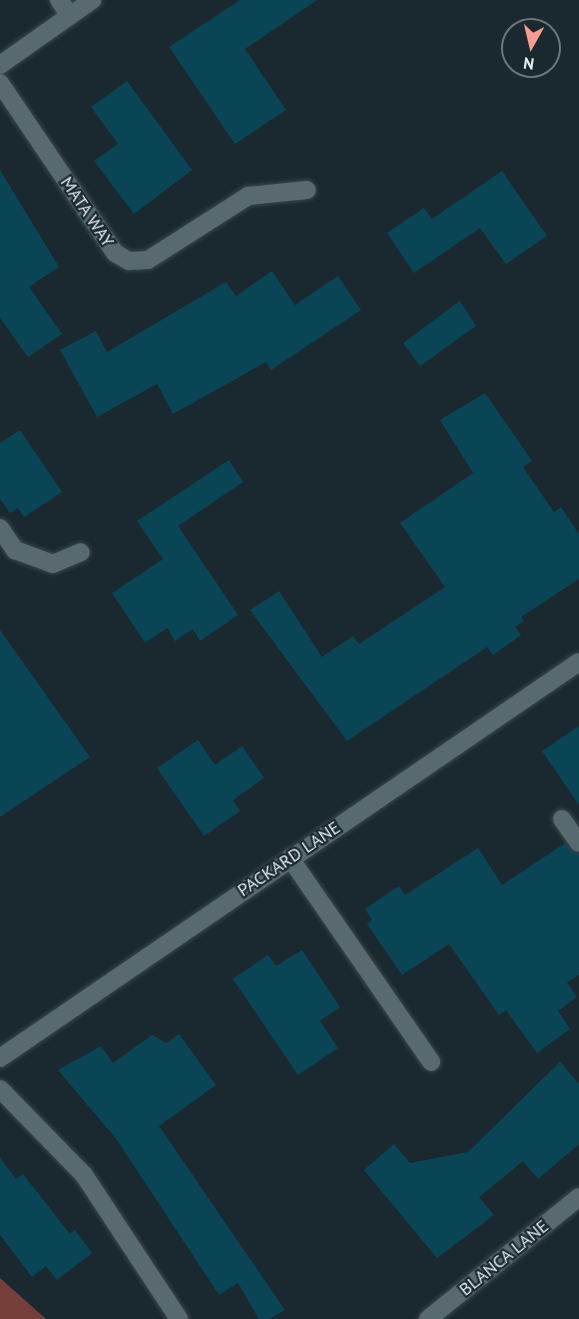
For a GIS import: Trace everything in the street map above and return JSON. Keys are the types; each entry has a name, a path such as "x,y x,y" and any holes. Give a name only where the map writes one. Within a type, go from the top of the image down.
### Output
{"street":[{"path":"0,65 64,7 92,0"},
{"name":"MATA WAY","path":"0,83 115,253 129,261 148,260 248,196 307,190"},
{"path":"0,528 15,550 53,564 81,552"},
{"name":"PACKARD LANE","path":"0,1059 579,662"},
{"path":"562,819 579,843"},
{"path":"290,858 431,1062"},
{"path":"0,1089 84,1175 179,1319"},
{"name":"BLANCA LANE","path":"428,1319 579,1197"}],"shaded area":[{"path":"0,1278 46,1319 0,1319"}],"building":[{"path":"240,0 317,0 245,49 286,110 235,144 169,47"},
{"path":"127,81 192,170 134,214 94,161 118,144 91,107"},
{"path":"0,170 59,267 29,287 62,334 28,357 0,318"},
{"path":"502,171 547,236 506,264 480,228 414,273 387,233 424,208 432,219"},
{"path":"272,271 295,305 338,276 361,310 271,370 266,362 173,414 157,384 97,417 60,350 96,331 107,352 226,282 236,296"},
{"path":"460,301 476,326 420,366 403,343"},
{"path":"485,393 532,461 523,467 554,512 561,507 579,534 579,579 521,617 524,621 515,627 521,635 493,655 487,647 347,741 250,610 279,591 322,657 353,636 359,644 445,587 400,523 473,473 440,420"},
{"path":"20,430 62,492 24,517 18,508 10,513 0,499 0,443"},
{"path":"229,460 243,482 178,526 238,615 200,641 193,629 175,641 167,628 145,643 112,593 163,559 137,521"},
{"path":"0,630 90,757 0,817"},
{"path":"579,726 579,805 542,751"},
{"path":"198,740 215,765 242,746 264,778 233,800 240,811 204,836 157,768"},
{"path":"565,843 579,854 579,975 567,982 577,997 558,1011 570,1029 537,1053 506,1010 499,1015 449,944 402,975 367,924 372,920 365,909 399,886 405,895 478,848 502,885"},
{"path":"302,950 340,1007 320,1021 338,1048 298,1075 233,979 268,955 276,966"},
{"path":"179,1034 216,1085 159,1126 285,1310 269,1319 259,1319 238,1283 219,1295 117,1140 58,1070 101,1046 113,1063 152,1035 166,1043"},
{"path":"560,1062 579,1084 579,1144 538,1179 523,1161 479,1197 494,1215 437,1258 364,1170 394,1144 410,1163 468,1152"},
{"path":"0,1158 16,1179 23,1174 70,1234 75,1230 92,1253 57,1280 46,1266 32,1277 0,1235"}]}
